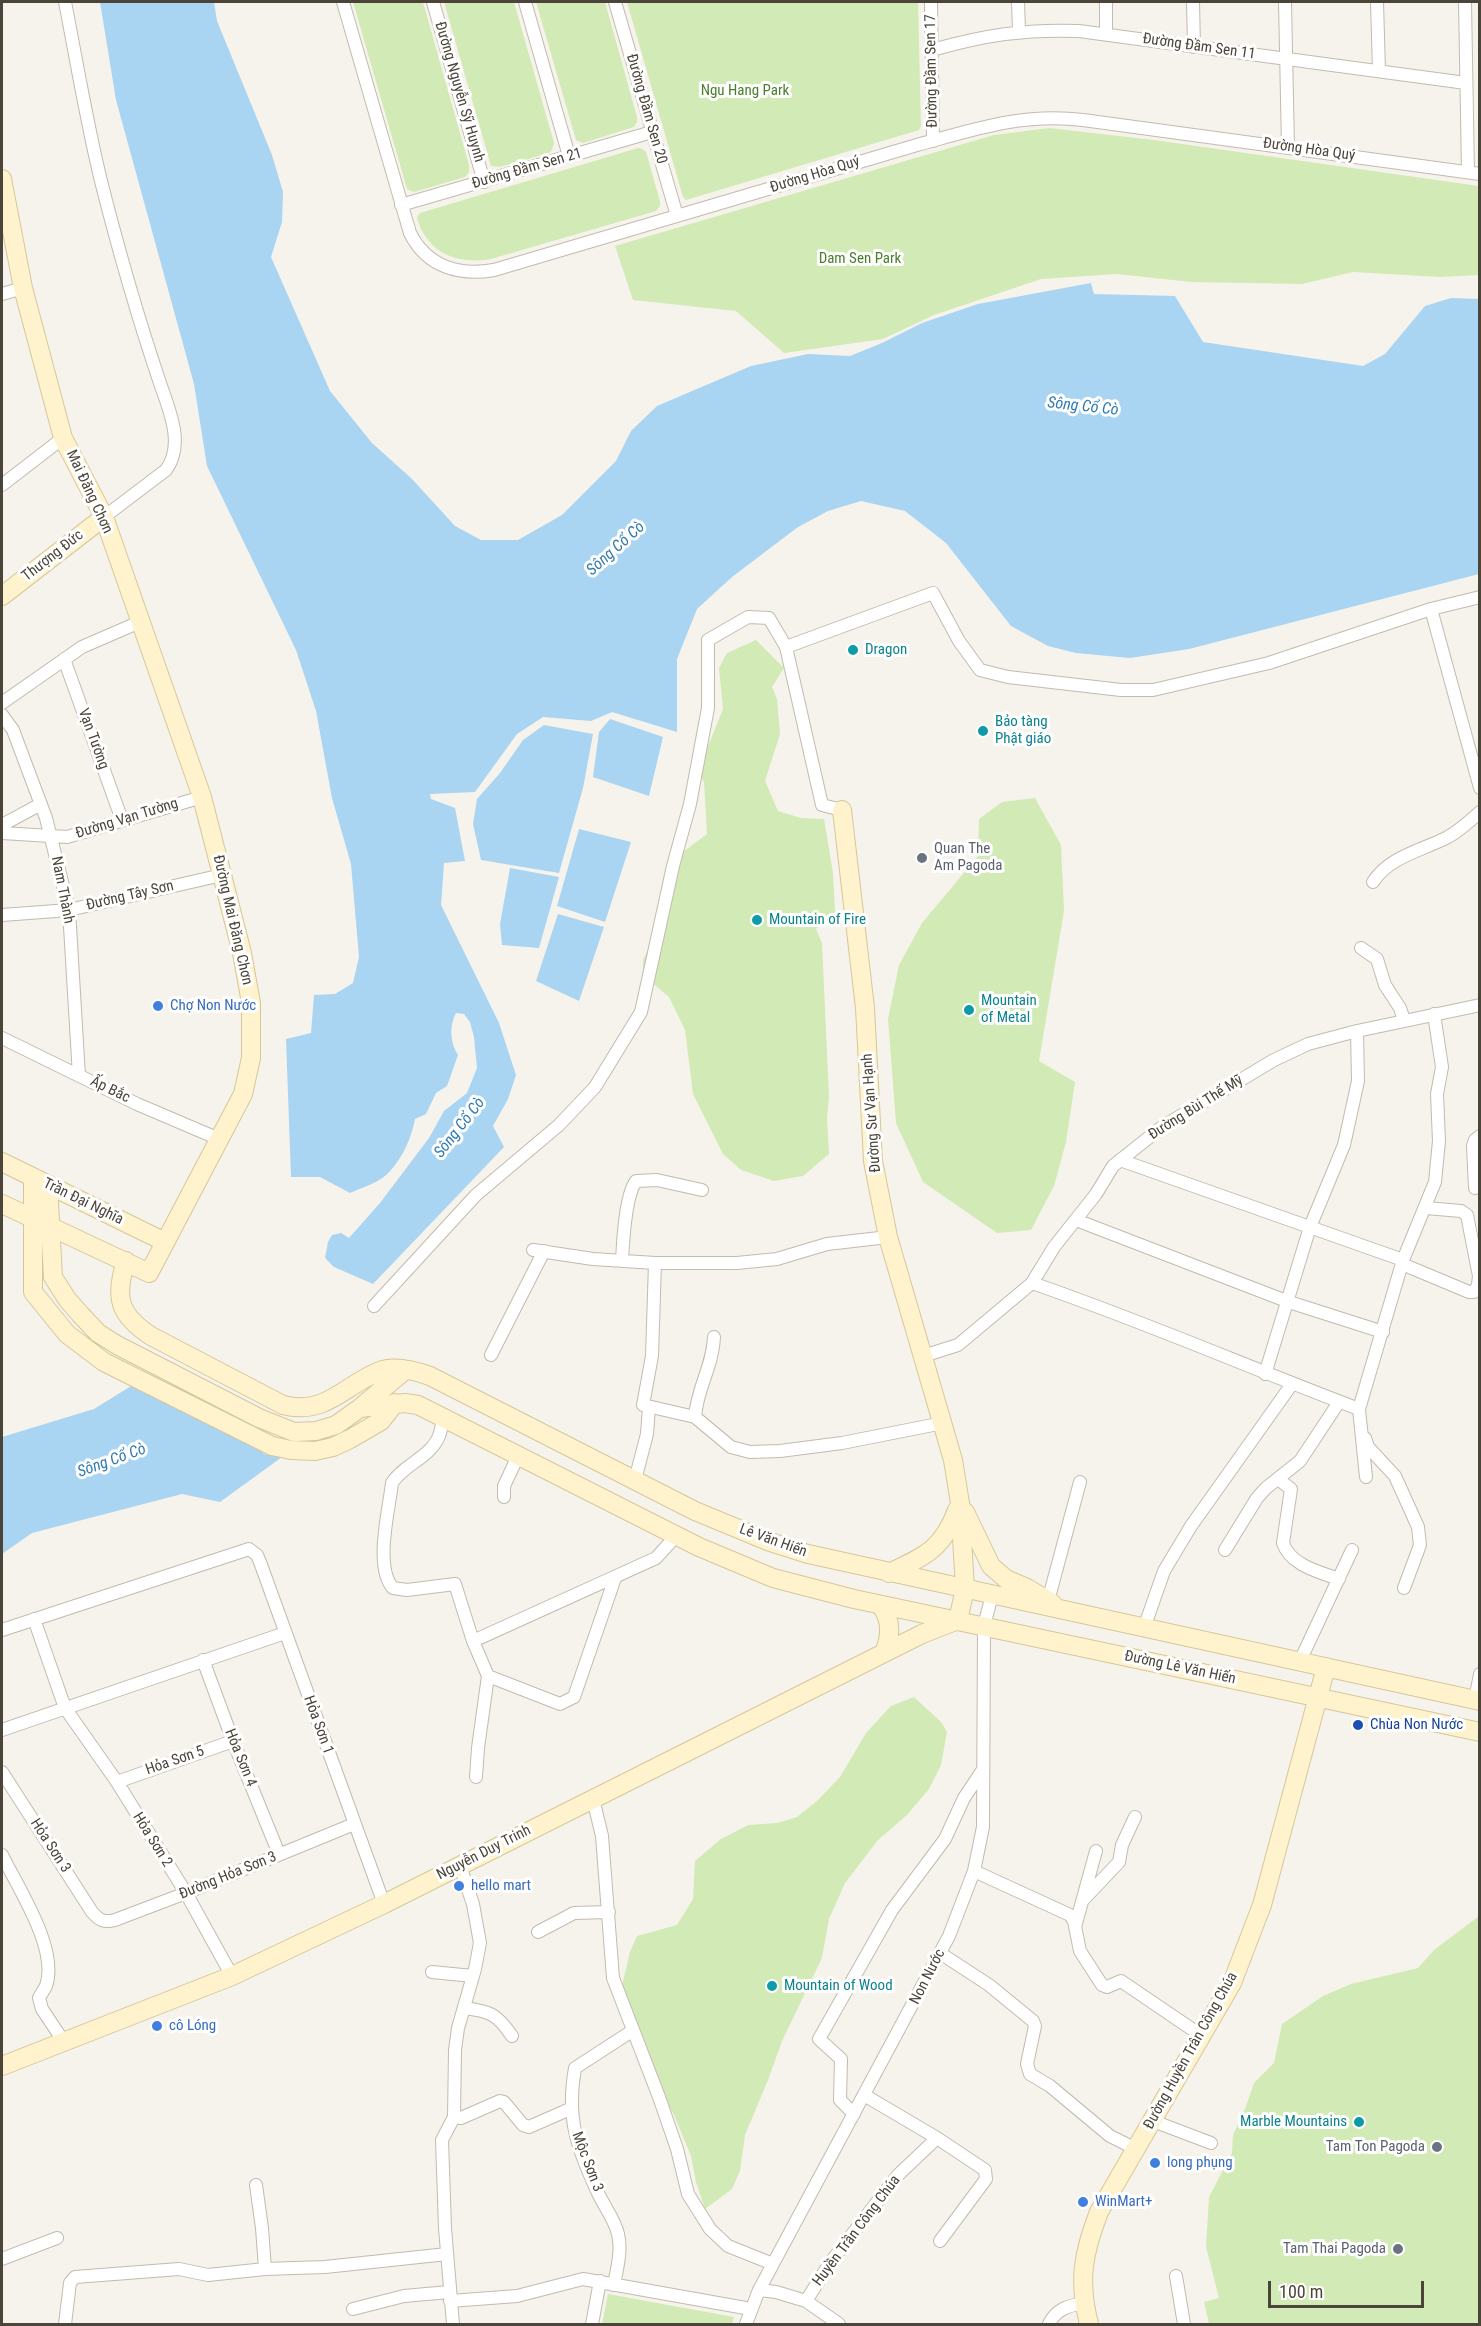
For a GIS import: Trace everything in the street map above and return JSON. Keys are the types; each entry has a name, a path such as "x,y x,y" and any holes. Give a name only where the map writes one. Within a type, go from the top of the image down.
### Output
{"main road":[{"name":"Mai Đăng Chơn","path":"2,179 7,233 63,438 104,517 202,797"},
{"name":"Thượng Đức","path":"2,596 104,517"},
{"name":"Đường Mai Đăng Chơn","path":"126,1261 149,1273 243,1094 251,1058 251,1002 242,953 202,797"},
{"name":"Đường Sư Vạn Hạnh","path":"842,810 865,1008 873,1161 888,1237 953,1460 960,1503 965,1589 958,1620"},
{"name":"Trần Đại Nghĩa","path":"2,1162 165,1242"},
{"path":"41,1181 33,1218 33,1292 67,1334 104,1362 272,1446 291,1450 315,1451 333,1447 381,1421 395,1403"},
{"path":"41,1181 50,1226 53,1277 80,1314 98,1332 117,1345 259,1418 294,1432 316,1431 336,1425 405,1370"},
{"path":"2,1204 126,1261 121,1276 120,1298 124,1312 132,1324 117,1345"},
{"name":"Lê Văn Hiến","path":"132,1324 275,1401 299,1409 313,1407 382,1370 405,1370 430,1376 695,1511 770,1542 808,1554 890,1573 1144,1628"},
{"path":"360,1408 395,1403 418,1405 699,1547 773,1578 880,1605 887,1613 890,1629 884,1653"},
{"path":"890,1573 927,1555 950,1529 960,1503"},
{"path":"960,1503 991,1566 1006,1579 1027,1588 1065,1611"},
{"name":"Đường Lê Văn Hiến","path":"880,1605 1479,1732"},
{"name":"Nguyễn Duy Trinh","path":"2,2066 232,1976 384,1904 922,1634 958,1620"},
{"path":"1144,1628 1477,1701"},
{"name":"Đường Huyền Trân Công Chúa","path":"1089,2325 1083,2303 1082,2266 1091,2233 1099,2212 1232,1983 1262,1905 1326,1667"}],"street":[{"path":"65,2 102,183 130,293 173,423 175,448 171,463 166,470 104,517"},
{"name":"Đường Hòa Quý","path":"343,2 410,233 423,253 451,270 471,273 494,270 1011,120 1047,117 1083,120 1474,173"},
{"name":"Đường Nguyễn Sỹ Huynh","path":"433,2 484,182"},
{"path":"525,2 569,156"},
{"name":"Đường Đầm Sen 20","path":"615,2 676,216"},
{"name":"Đường Đầm Sen 17","path":"931,2 933,141"},
{"path":"1018,2 1019,31"},
{"path":"1106,2 1106,34"},
{"path":"1193,2 1194,46"},
{"path":"1285,2 1288,147"},
{"path":"1377,2 1379,71"},
{"path":"1465,2 1466,83 1474,173"},
{"path":"1465,30 1479,30"},
{"name":"Đường Đầm Sen 11","path":"932,50 979,37 1019,31 1079,31 1466,83"},
{"name":"Đường Đầm Sen 21","path":"401,205 652,132"},
{"path":"2,294 23,288"},
{"path":"2,485 63,438"},
{"path":"374,1306 476,1194 559,1125 596,1087 641,1012 673,866 690,804 708,708 708,640 748,617 769,618 786,647 933,593 959,641 980,670 1008,677 1120,690 1153,690 1269,663 1431,609 1479,597"},
{"path":"1431,609 1479,788"},
{"path":"2,703 82,647 142,621"},
{"name":"Đường Sư Vạn Hạnh","path":"786,647 822,805 842,810"},
{"name":"Vạn Tường","path":"64,659 122,820"},
{"name":"Nam Thành","path":"2,715 13,730 41,804 69,910 79,1076"},
{"name":"Đường Vạn Tường","path":"2,833 67,837 202,797"},
{"path":"2,825 41,804"},
{"path":"1373,882 1384,868 1448,838 1468,824 1479,812"},
{"name":"Đường Tây Sơn","path":"2,915 69,910 222,875"},
{"path":"1361,948 1377,959 1385,985 1400,1008 1404,1020"},
{"name":"Đường Bùi Thế Mỹ","path":"923,1356 958,1345 1032,1283 1054,1247 1096,1194 1113,1166 1162,1127 1274,1060 1308,1044 1357,1030 1479,1005"},
{"path":"1366,1476 1359,1409 1402,1262 1435,1182 1439,1141 1437,1094 1442,1067 1434,1014"},
{"path":"1265,1374 1289,1302 1310,1227 1344,1145 1358,1081 1357,1030"},
{"name":"Ấp Bắc","path":"2,1038 79,1076 219,1139"},
{"path":"1475,1188 1473,1146 1479,1136"},
{"path":"1120,1160 1310,1227 1402,1262 1469,1292 1474,1292 1479,1276 1467,1215 1461,1211 1426,1208"},
{"path":"622,1261 625,1226 636,1181 657,1180 702,1190"},
{"path":"1076,1220 1289,1302 1383,1332"},
{"path":"491,1355 539,1251 655,1263 737,1263 777,1259 827,1244 888,1237"},
{"path":"655,1263 652,1356 643,1405 695,1417 731,1447 750,1452 780,1451 842,1443 942,1423"},
{"path":"1032,1283 1106,1308 1265,1374 1359,1409"},
{"path":"695,1417 701,1385 706,1378 712,1359 714,1337"},
{"path":"1144,1628 1164,1571 1191,1526 1292,1384"},
{"path":"1225,1550 1257,1498 1300,1461 1339,1402"},
{"path":"635,1480 647,1434 649,1407"},
{"path":"443,1418 438,1437 430,1449 397,1475 392,1483 385,1545 385,1575 388,1582 397,1590 455,1584 473,1641 488,1676 476,1777"},
{"path":"1361,1428 1368,1447 1395,1476 1418,1527 1420,1545 1404,1588"},
{"path":"504,1497 504,1486 518,1456"},
{"path":"1278,1479 1291,1489 1283,1543 1286,1551 1303,1565 1339,1579"},
{"path":"1048,1601 1080,1482"},
{"path":"473,1641 656,1558 676,1536"},
{"name":"Hỏa Sơn 1","path":"34,1619 249,1549 254,1551 260,1562 384,1904"},
{"path":"1300,1661 1352,1550"},
{"path":"488,1676 560,1704 574,1697 615,1578"},
{"name":"Non Nước","path":"746,2325 759,2290 940,1953 974,1871 983,1827 984,1626 992,1595"},
{"path":"2,1630 34,1619"},
{"name":"Hỏa Sơn 2","path":"34,1619 65,1707 117,1782 186,1893 232,1976"},
{"path":"2,1730 285,1633"},
{"name":"Hỏa Sơn 4","path":"203,1660 279,1854"},
{"path":"1477,1701 1479,1674"},
{"name":"Hỏa Sơn 5","path":"117,1782 233,1741"},
{"path":"854,2114 840,2100 841,2059 819,2039 892,1910 945,1839 964,1798 982,1771"},
{"name":"Hỏa Sơn 3","path":"2,1772 92,1912 100,1920"},
{"path":"593,1799 602,1836 613,1978 659,2097 677,2149 688,2194 710,2229 728,2246 773,2264"},
{"path":"1083,1900 1118,1864 1122,1845 1136,1816"},
{"name":"Đường Hỏa Sơn 3","path":"100,1920 115,1920 354,1824"},
{"path":"1075,1928 1096,1851"},
{"path":"2,1855 42,1934 48,1976 46,1987 39,1998 42,2009 64,2042"},
{"path":"453,2325 442,2140 454,2117 455,2049 458,2028 480,1943 478,1923 460,1866"},
{"path":"974,1871 1070,1916 1080,1951 1102,1985 1107,1987 1121,1981 1202,2036"},
{"path":"538,1932 574,1913 609,1912"},
{"path":"940,1953 989,1984 1033,2020 1035,2026 1027,2064 1030,2074 1050,2086 1110,2136 1136,2149"},
{"path":"432,1972 473,1976"},
{"path":"464,2007 492,2013 499,2018 512,2036"},
{"name":"Mộc Sơn 3","path":"614,2284 619,2259 618,2234 597,2192 573,2133 570,2109 575,2068 632,2031"},
{"path":"864,2095 938,2138 985,2170 986,2179 940,2241"},
{"path":"454,2117 461,2118 500,2101 504,2102 523,2125 528,2127 570,2109"},
{"path":"1153,2121 1211,2143"},
{"name":"Huyền Trần Công Chúa","path":"806,2301 830,2263 898,2175 938,2138"},
{"path":"256,2185 265,2269"},
{"path":"2,2259 57,2238"},
{"path":"65,2325 70,2283 75,2277 179,2269 208,2275 265,2269 325,2267 447,2254"},
{"path":"1176,2276 1184,2325"},
{"path":"353,2309 404,2296 511,2296 574,2280 600,2281 751,2309"},
{"path":"592,2325 600,2281"},
{"path":"759,2290 776,2292 806,2301 839,2325"},
{"path":"1049,2325 1065,2306 1083,2303"}],"green space":[{"path":"353,2 423,2 469,165 469,172 465,177 414,192 407,189"},
{"path":"444,2 514,2 554,143 549,153 500,167 491,166"},
{"path":"536,2 605,2 637,117 634,127 583,143 576,140"},
{"name":"Ngu Hang Park","path":"627,2 918,2 921,126 919,130 686,200 683,197"},
{"name":"Dam Sen Park","path":"1049,128 1154,140 1479,186 1479,275 1440,277 1353,272 1302,284 1191,282 1117,274 1041,279 934,315 883,339 784,353 736,311 633,300 615,246 994,135"},
{"path":"638,148 646,152 660,201 660,206 656,211 491,259 478,260 455,258 436,248 428,240 417,218 420,213"},
{"path":"756,640 784,668 772,687 777,699 780,734 765,781 778,811 801,818 824,819 833,873 835,912 816,929 822,943 829,1097 827,1117 829,1154 803,1176 774,1181 741,1170 723,1154 693,1094 685,1030 669,997 643,975 643,960 663,919 683,852 707,834 704,782 698,771 723,709 719,668 727,653"},
{"path":"1035,798 1061,845 1064,911 1039,1061 1075,1082 1066,1142 1054,1186 1031,1230 997,1233 923,1182 896,1123 888,1019 899,965 922,923 978,856 979,819 1002,802"},
{"path":"914,1697 941,1722 947,1732 941,1765 929,1789 907,1815 878,1840 845,1883 829,1919 822,1958 782,2041 745,2135 740,2171 732,2189 705,2209 696,2182 691,2156 674,2115 648,2068 620,1994 630,1952 637,1936 677,1925 693,1899 695,1861 721,1839 748,1825 777,1823 797,1817 817,1801 840,1777 866,1733 891,1706"},
{"name":"Marble Mountains","path":"1479,1916 1479,2324 1209,2324 1204,2302 1219,2298 1206,2247 1209,2197 1232,2153 1233,2135 1254,2083 1274,2063 1282,2024 1323,1996 1351,1984 1418,1968 1434,1950"},
{"path":"608,2294 734,2317 732,2324 602,2324"}],"water":[{"name":"Sông Cổ Cò","path":"100,2 214,2 217,21 272,155 283,192 282,222 271,257 330,391 372,443 412,479 455,526 481,540 518,540 562,515 616,461 631,431 657,406 751,366 808,354 850,356 922,323 978,304 1091,283 1094,294 1175,296 1203,342 1363,366 1385,354 1425,306 1451,298 1479,299 1479,574 1189,649 1130,658 1076,653 1048,646 1011,626 946,543 905,511 861,501 828,511 798,527 732,577 697,609 677,659 677,732 612,712 591,721 543,717 517,734 475,792 430,794 431,799 455,808 465,861 444,863 441,905 499,1023 516,1075 508,1099 493,1126 504,1147 373,1284 334,1267 325,1258 328,1242 332,1235 341,1233 349,1238 380,1203 429,1138 444,1111 467,1093 477,1068 474,1037 470,1022 464,1014 456,1013 451,1034 458,1055 447,1086 436,1093 426,1114 415,1119 403,1153 383,1178 350,1193 320,1177 291,1177 286,1039 311,1033 314,995 335,994 353,983 359,957 351,864 332,798 316,711 296,650 207,466 194,384 116,100"},
{"path":"610,719 663,737 649,796 593,777 599,732"},
{"path":"544,725 593,734 583,788 559,873 481,860 473,824 477,799 500,773 523,740"},
{"path":"579,829 631,842 605,922 557,906"},
{"path":"510,868 559,877 539,948 502,945 500,924"},
{"path":"558,914 604,927 579,1001 536,981"},
{"name":"Sông Cổ Cò","path":"136,1383 253,1442 264,1454 282,1457 220,1502 182,1494 32,1533 2,1554 2,1437 94,1409"}],"place":[{"name":"Dragon","path":"853,650"},
{"name":"Bảo tàng Phật giáo","path":"983,731"},
{"name":"Quan The Am Pagoda","path":"922,858"},
{"name":"Mountain of Fire","path":"757,920"},
{"name":"Chợ Non Nước","path":"158,1006"},
{"name":"Mountain of Metal","path":"969,1010"},
{"name":"Chùa Non Nước","path":"1358,1725"},
{"name":"hello mart","path":"459,1886"},
{"name":"Mountain of Wood","path":"772,1986"},
{"name":"cô Lóng","path":"157,2026"},
{"name":"Marble Mountains","path":"1359,2122"},
{"name":"Tam Ton Pagoda","path":"1437,2147"},
{"name":"long phụng","path":"1155,2163"},
{"name":"WinMart+","path":"1083,2202"},
{"name":"Tam Thai Pagoda","path":"1398,2249"}]}
